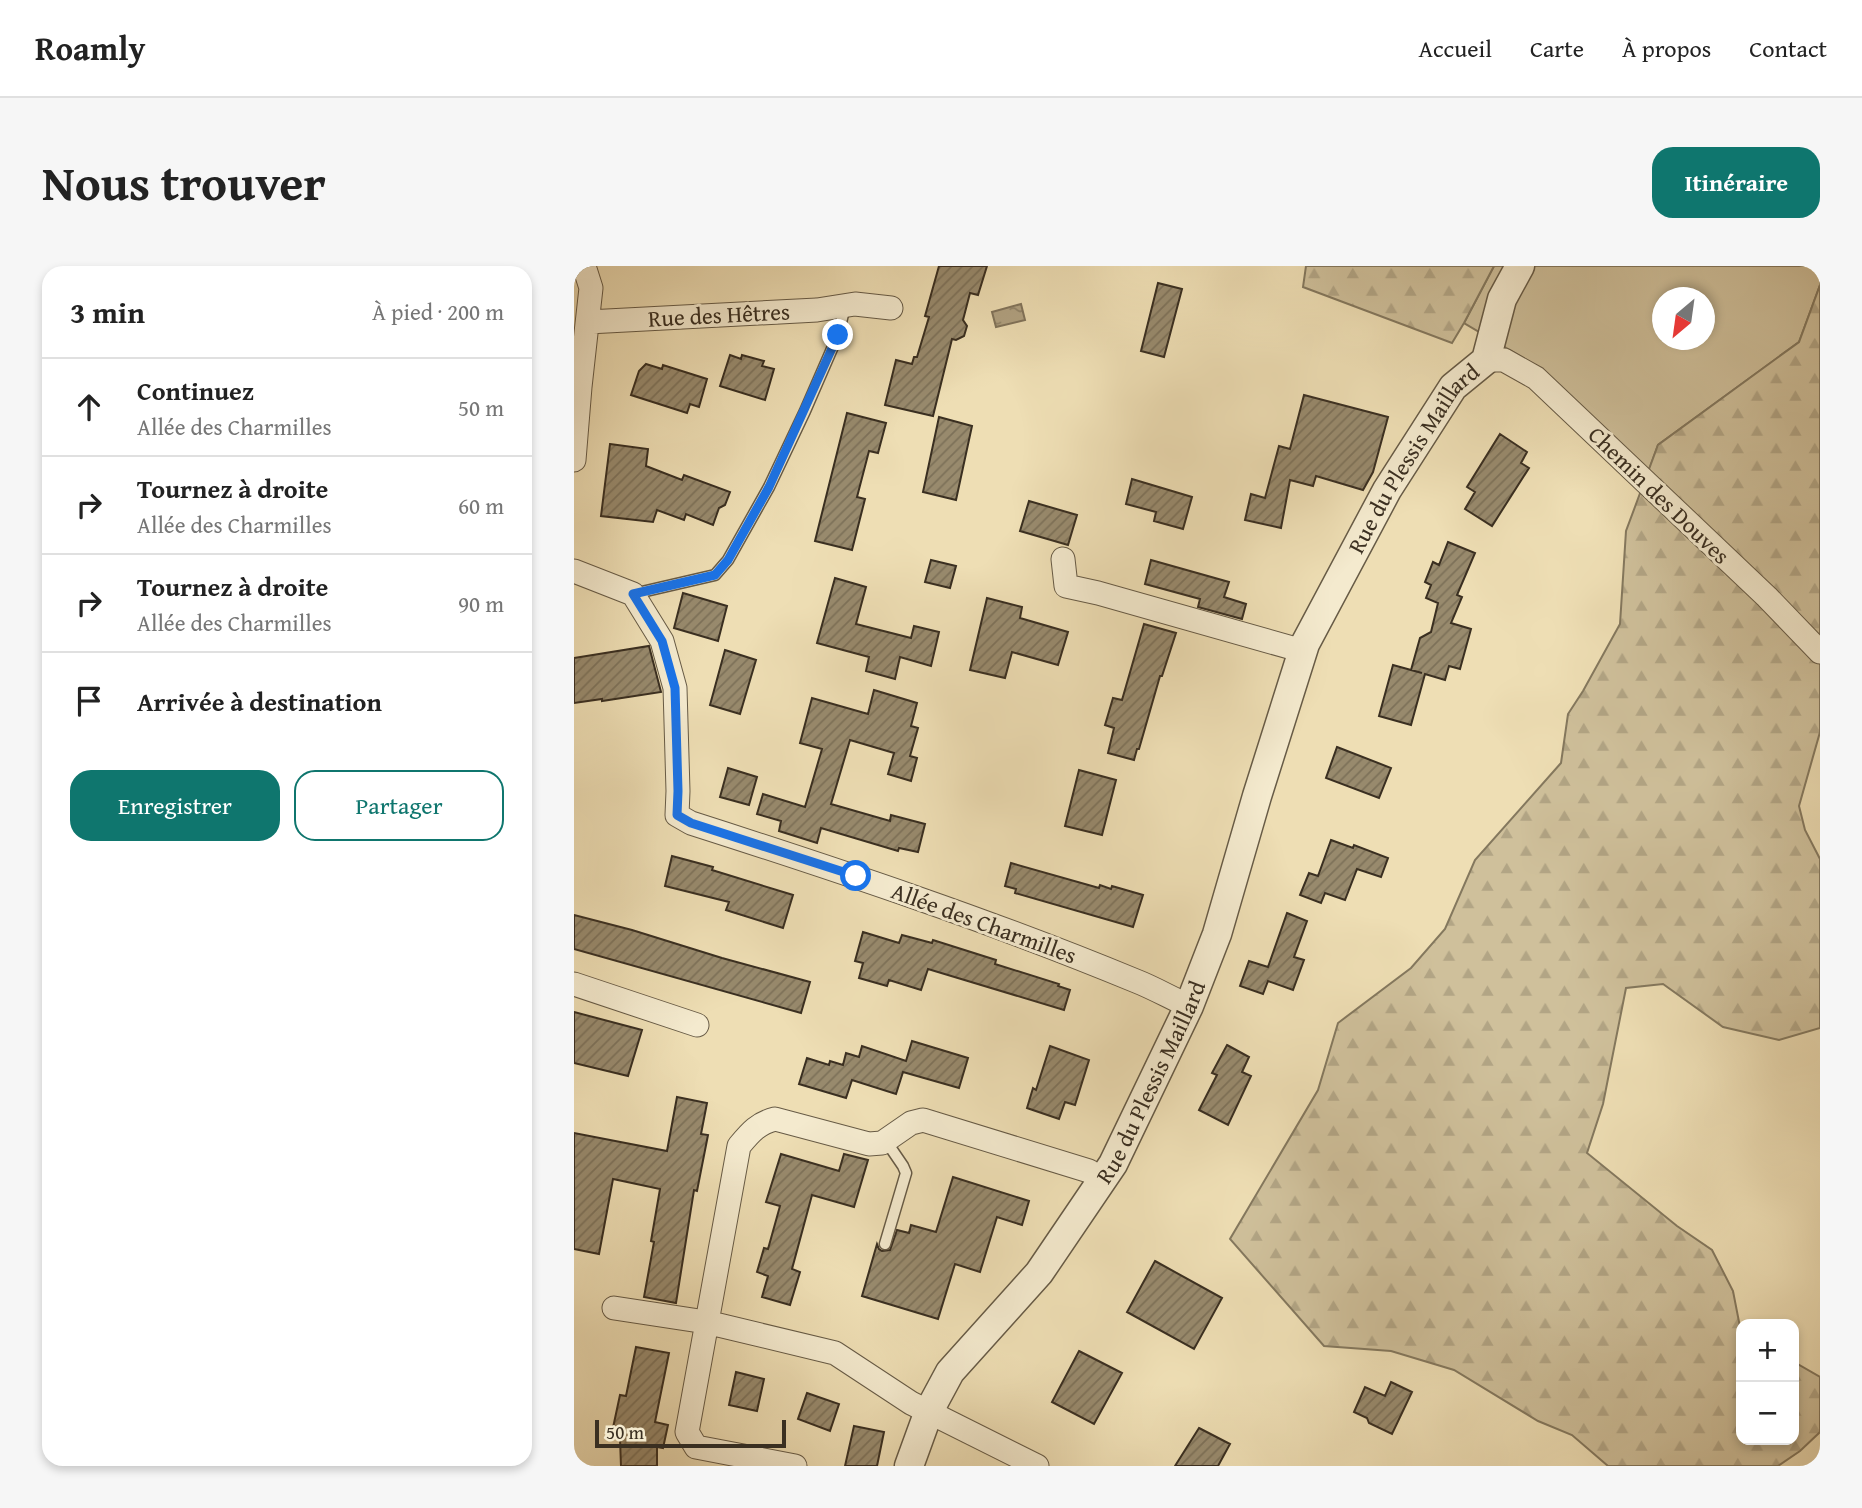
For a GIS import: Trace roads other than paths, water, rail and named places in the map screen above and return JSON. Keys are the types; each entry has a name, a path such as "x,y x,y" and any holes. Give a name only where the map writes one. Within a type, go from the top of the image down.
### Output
{"street":[{"path":"574,460 591,288 584,266"},
{"name":"Rue du Plessis Maillard","path":"909,1466 929,1411 950,1371 1039,1273 1113,1164 1189,1006 1217,934 1303,651 1346,564 1387,490 1453,387 1486,360 1502,299 1520,266"},
{"name":"Rue des Hêtres","path":"588,322 817,310 855,304 891,308"},
{"name":"Chemin des Douves","path":"1486,360 1504,360 1536,378 1767,597 1820,652"},
{"path":"1063,559 1066,586 1303,651"},
{"path":"574,571 633,594"},
{"name":"Allée des Charmilles","path":"633,594 662,641 675,688 677,815 691,823 856,876 1029,939 1139,982 1189,1006"},
{"path":"574,984 697,1025"},
{"path":"795,1466 696,1447 687,1432 739,1146 750,1132 775,1119 869,1144 882,1143 911,1123 923,1120 1089,1171 1102,1180"},
{"path":"614,1308 706,1322 835,1353 911,1403 1037,1466"}],"lane":[{"path":"633,594 715,575 728,560 769,487 805,411 838,335 845,306"},
{"path":"885,1244 906,1174 886,1140"}],"water":[{"path":"1021,304 1025,320 996,327 992,312"}]}
